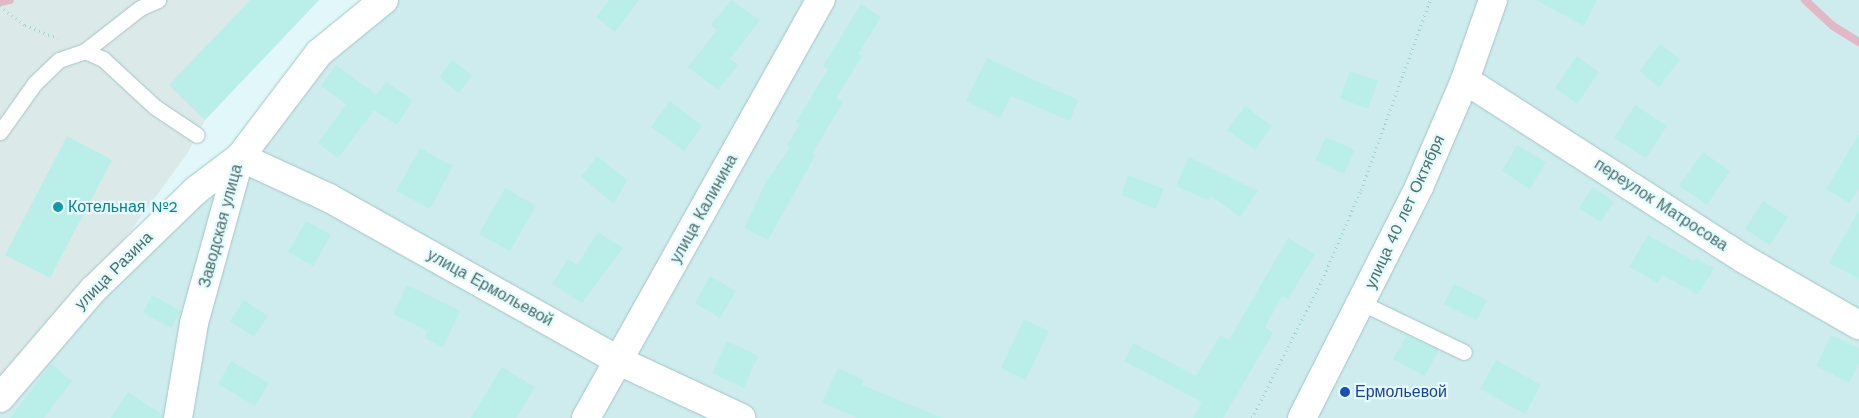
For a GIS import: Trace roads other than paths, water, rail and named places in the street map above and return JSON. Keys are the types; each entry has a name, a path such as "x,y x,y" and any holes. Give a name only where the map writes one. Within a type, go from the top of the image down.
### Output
{"street":[{"name":"Заводская улица","path":"178,418 194,323 240,157 319,53 384,0"},
{"name":"улица Калинина","path":"586,418 821,0"},
{"name":"улица 40 лет Октября","path":"1302,418 1362,303 1419,187 1465,80 1493,0"},
{"name":"переулок Матросова","path":"1465,80 1744,259 1859,325"},
{"name":"улица Ермольевой","path":"240,157 329,198 619,361 741,418"},
{"name":"улица Разина","path":"0,398 93,290 195,191 240,157"}],"lane":[{"path":"0,132 34,84 59,60 85,51 140,8 158,0"},
{"path":"85,51 103,58 156,107 197,135"},
{"path":"1362,303 1464,352"}],"waterway":[{"path":"0,2 10,0"},
{"path":"1805,0 1833,26 1859,42"}],"place":[{"name":"Котельная №2","path":"58,207"},
{"name":"Ермольевой","path":"1345,392"}]}
